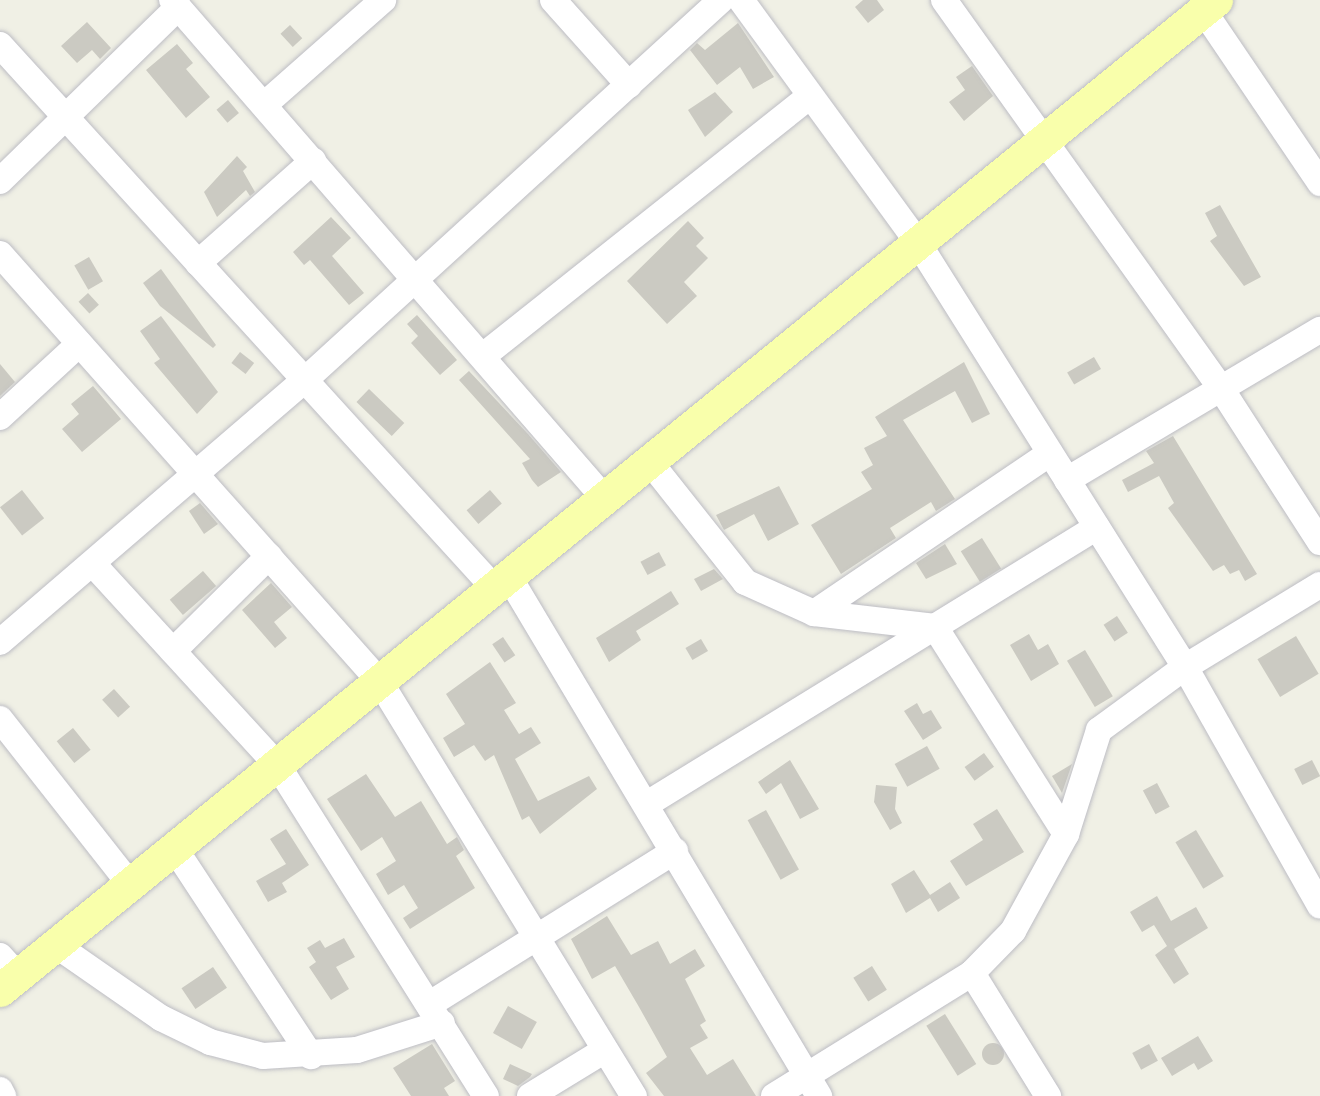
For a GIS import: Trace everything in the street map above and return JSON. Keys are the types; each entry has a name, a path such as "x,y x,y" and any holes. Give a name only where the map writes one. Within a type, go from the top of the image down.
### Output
{"main road":[{"path":"6,974 56,945 1210,5"}],"street":[{"path":"553,0 629,85"},
{"path":"0,642 197,475 418,280 721,0"},
{"path":"741,0 918,243 1185,667 1320,906"},
{"path":"944,0 1046,138 1222,390 1320,541"},
{"path":"264,105 378,2"},
{"path":"0,181 65,118 175,3 606,499"},
{"path":"1210,5 1320,183"},
{"path":"0,45 305,380 502,583 647,804 813,1086"},
{"path":"483,356 810,96"},
{"path":"198,262 313,161"},
{"path":"0,254 380,682 634,1096"},
{"path":"1067,480 1320,330"},
{"path":"0,416 79,344"},
{"path":"814,613 1050,453"},
{"path":"650,462 745,582 814,613 935,627"},
{"path":"647,804 1097,527"},
{"path":"173,651 268,556"},
{"path":"93,564 278,765 486,1096"},
{"path":"774,1096 813,1086 972,973 1013,931 1066,834 1099,730 1185,667 1320,585"},
{"path":"935,627 1066,834"},
{"path":"0,719 130,884"},
{"path":"175,849 311,1056"},
{"path":"56,945 161,1018 210,1042 263,1056 311,1056 357,1050 436,1014 537,938 675,851"},
{"path":"972,973 1048,1096"},
{"path":"530,1096 605,1050"},
{"path":"0,1090 4,1096"}],"building":[{"path":"863,0 877,0 884,10 868,23 855,7"},
{"path":"87,22 111,48 100,59 92,50 77,63 61,46"},
{"path":"738,23 774,77 753,89 740,67 717,85 690,50 697,43 705,50"},
{"path":"290,25 302,38 293,47 280,34"},
{"path":"177,44 193,63 186,69 210,97 186,118 146,70"},
{"path":"972,66 993,96 964,121 949,102 965,90 956,77"},
{"path":"715,92 733,112 705,137 688,110"},
{"path":"228,100 239,113 227,123 217,110"},
{"path":"237,156 247,167 243,171 255,192 250,196 246,190 217,217 204,192"},
{"path":"1220,205 1261,277 1244,286 1210,241 1217,236 1205,213"},
{"path":"331,217 351,238 332,256 364,293 349,305 310,260 304,265 293,252"},
{"path":"688,221 704,238 696,246 708,258 684,282 697,296 667,324 627,281"},
{"path":"89,257 103,281 88,290 74,266"},
{"path":"161,269 216,345 213,348 160,306 143,283"},
{"path":"88,293 99,305 89,314 78,302"},
{"path":"417,315 457,360 440,375 411,343 418,336 407,324"},
{"path":"161,316 218,392 197,414 154,363 160,359 140,331"},
{"path":"240,352 254,363 246,374 231,363"},
{"path":"1094,357 1101,369 1074,385 1067,372"},
{"path":"964,362 990,414 972,423 955,391 903,420 955,499 936,511 931,502 890,528 896,538 841,574 811,525 872,489 861,472 873,465 864,448 887,436 875,417"},
{"path":"0,364 15,382 0,396"},
{"path":"469,371 561,472 538,487 522,463 530,459 459,380"},
{"path":"93,386 121,419 82,452 62,429 79,414 71,404"},
{"path":"369,389 404,423 392,436 356,402"},
{"path":"1173,436 1257,574 1245,581 1239,570 1230,574 1224,565 1213,571 1168,508 1174,503 1159,476 1128,492 1122,480 1154,463 1146,451"},
{"path":"779,486 799,524 768,541 754,514 724,530 716,515"},
{"path":"22,490 44,518 22,536 0,507"},
{"path":"490,490 502,504 478,524 467,510"},
{"path":"200,503 218,524 204,534 189,511"},
{"path":"982,538 1001,569 980,582 961,551"},
{"path":"945,544 957,564 926,579 916,563"},
{"path":"659,552 666,565 648,575 640,562"},
{"path":"714,569 723,579 701,591 694,579"},
{"path":"203,571 216,586 183,615 170,600"},
{"path":"271,583 292,607 274,622 287,638 275,648 242,610"},
{"path":"671,591 679,604 636,631 641,640 609,662 596,638"},
{"path":"1117,616 1128,633 1114,641 1104,625"},
{"path":"1029,634 1038,650 1048,644 1059,664 1031,681 1010,645"},
{"path":"1296,636 1319,674 1280,697 1257,659"},
{"path":"503,637 515,655 505,663 492,644"},
{"path":"701,639 708,651 692,660 685,648"},
{"path":"1085,650 1113,696 1095,707 1067,661"},
{"path":"490,662 516,703 504,710 519,734 531,727 541,743 515,759 538,801 589,776 597,789 540,834 529,816 522,820 494,755 485,761 474,745 454,757 443,738 465,724 446,694"},
{"path":"114,689 130,707 118,718 102,700"},
{"path":"917,703 923,714 931,710 942,728 923,740 904,711"},
{"path":"73,728 91,750 74,763 57,741"},
{"path":"927,746 940,769 907,787 895,764"},
{"path":"984,753 994,767 975,781 965,767"},
{"path":"790,760 819,809 800,819 781,783 766,794 758,782"},
{"path":"1312,760 1320,776 1302,785 1294,769"},
{"path":"1072,764 1062,793 1052,776"},
{"path":"366,774 395,817 421,801 447,844 457,837 464,850 456,856 475,888 410,929 403,918 418,908 404,885 388,895 376,874 396,861 382,837 361,851 327,799"},
{"path":"1157,783 1170,807 1156,814 1143,791"},
{"path":"876,785 897,787 895,809 902,823 890,830 874,802"},
{"path":"997,809 1024,852 966,886 950,861 983,840 973,824"},
{"path":"766,810 799,869 781,880 748,820"},
{"path":"286,829 309,865 282,883 287,892 268,902 256,881 286,864 270,839"},
{"path":"1196,830 1224,876 1203,889 1175,842"},
{"path":"914,870 930,895 950,882 960,898 938,912 930,898 906,913 891,884"},
{"path":"1157,896 1171,921 1196,907 1208,928 1174,949 1189,974 1174,984 1155,955 1167,946 1154,925 1142,932 1130,912"},
{"path":"607,916 631,955 658,941 670,964 695,949 705,966 685,979 706,1021 700,1025 708,1038 690,1048 707,1075 733,1059 756,1096 664,1096 646,1073 667,1057 615,966 592,979 571,939"},
{"path":"344,938 355,957 336,967 349,989 331,1000 309,967 316,962 307,948 320,940 325,948"},
{"path":"872,966 887,990 868,1001 853,978"},
{"path":"213,967 227,988 195,1009 181,988"},
{"path":"508,1006 537,1022 522,1049 493,1033"},
{"path":"945,1014 976,1064 958,1076 926,1026"},
{"path":"1198,1036 1213,1061 1198,1070 1194,1063 1172,1076 1161,1058"},
{"path":"989,1043 997,1043 1004,1050 1004,1058 997,1065 989,1065 982,1058 982,1050"},
{"path":"432,1044 455,1081 444,1088 449,1096 411,1096 393,1068"},
{"path":"1149,1044 1158,1061 1141,1070 1132,1053"},
{"path":"510,1064 532,1074 518,1086 503,1079"}]}
